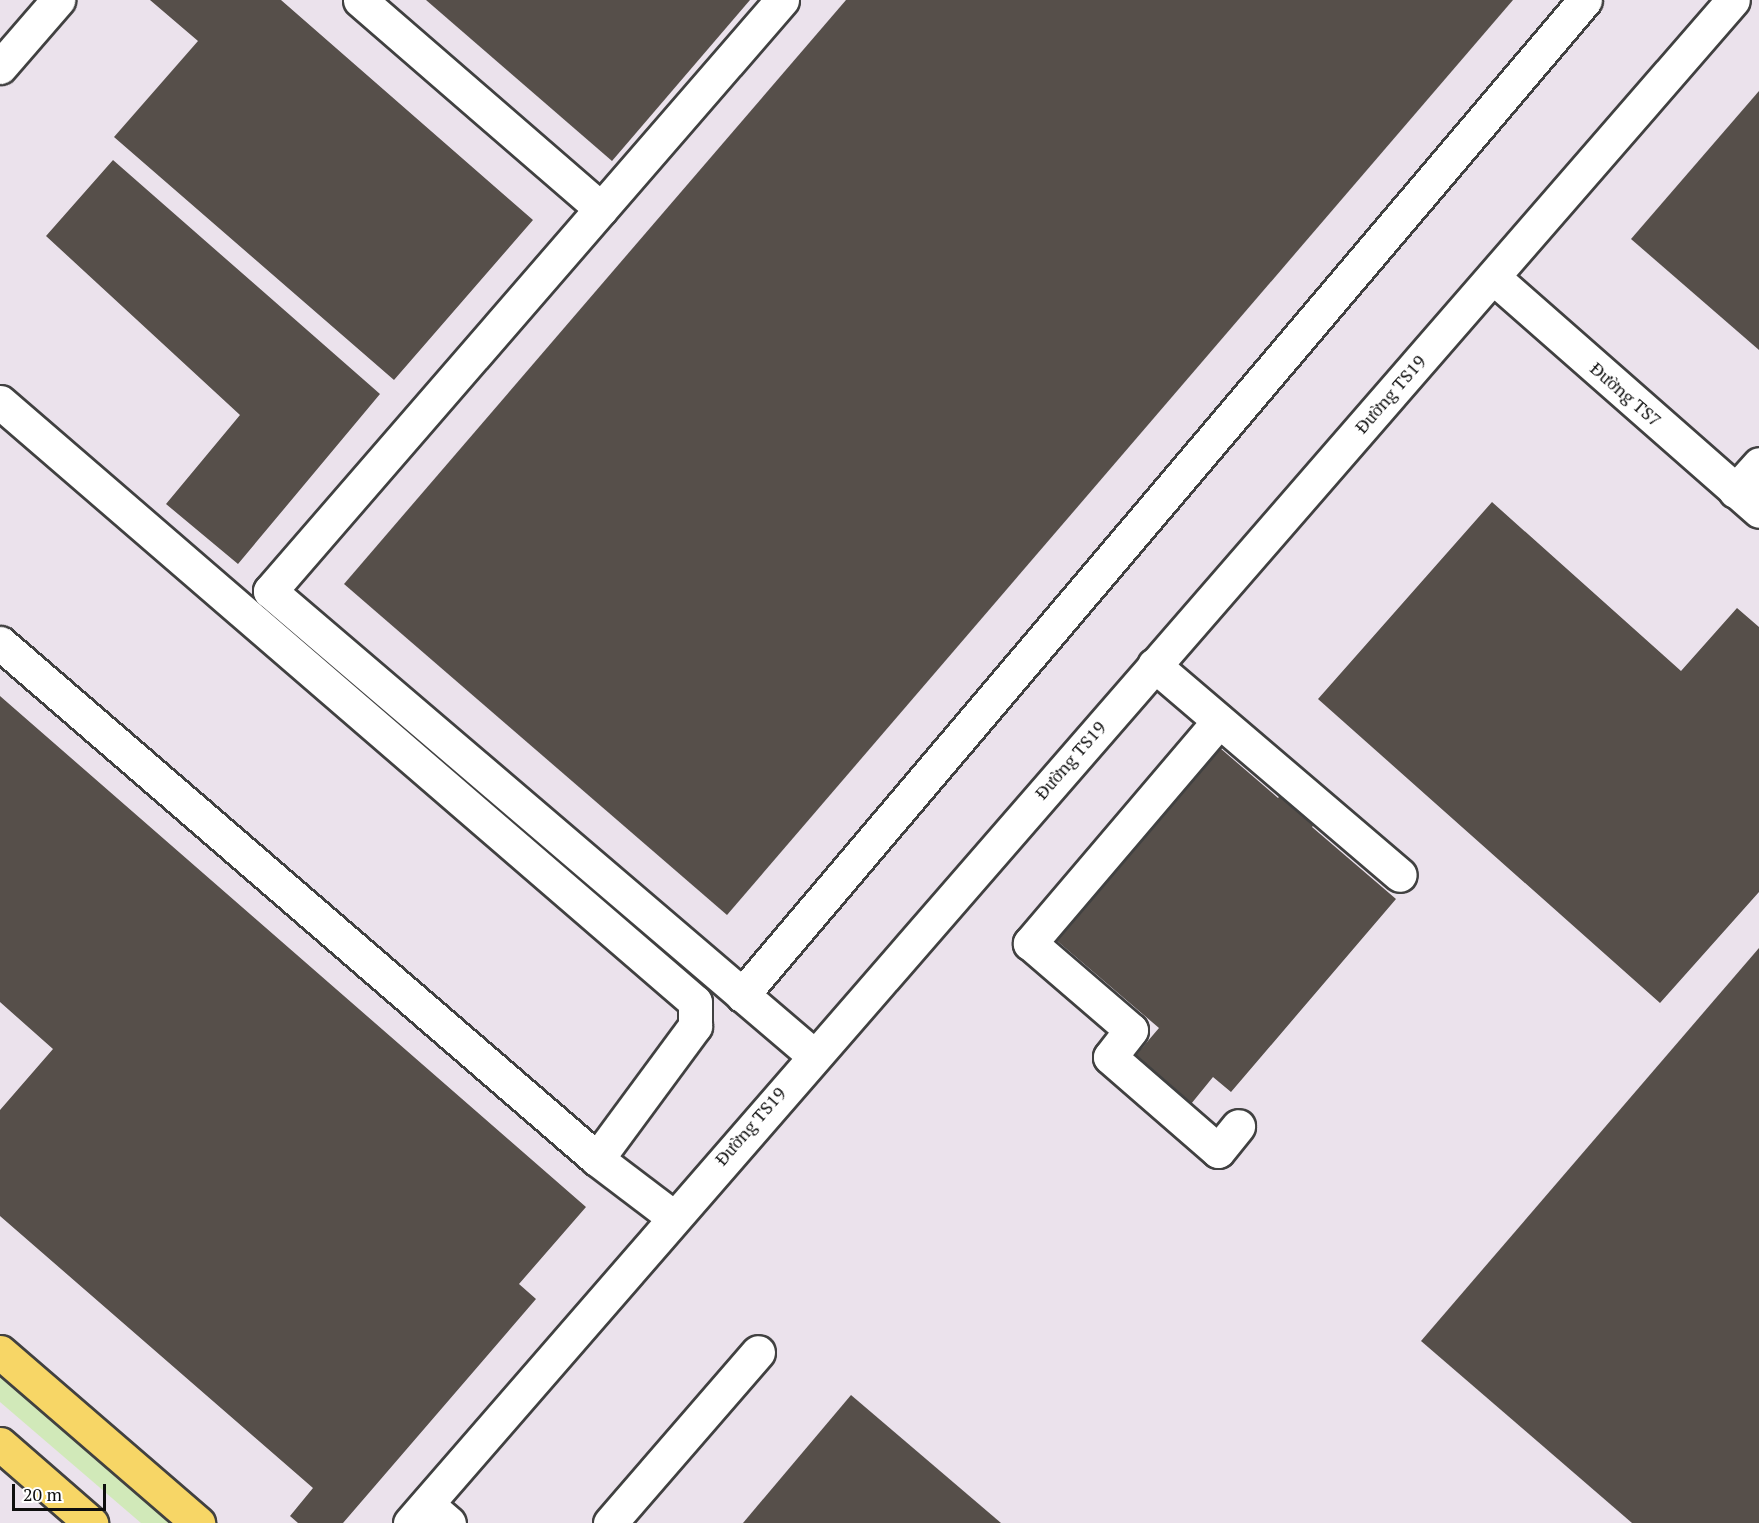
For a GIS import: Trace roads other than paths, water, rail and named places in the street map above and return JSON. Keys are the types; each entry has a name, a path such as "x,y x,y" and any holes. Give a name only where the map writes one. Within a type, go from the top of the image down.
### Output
{"main road":[{"path":"0,1352 198,1523"},
{"path":"0,1444 91,1523"}],"street":[{"path":"0,67 58,0"},
{"path":"360,0 601,209"},
{"path":"782,0 270,591 813,1055"},
{"path":"742,995 1585,0"},
{"name":"Đường TS19","path":"429,1516 672,1216 1733,0"},
{"name":"Đường TS7","path":"1493,277 1747,501"},
{"path":"0,402 695,1002 695,1026 597,1159"},
{"path":"1747,501 1759,464"},
{"path":"0,643 597,1159 672,1216"},
{"path":"1154,665 1400,875"},
{"path":"1219,721 1030,943 1131,1030 1110,1057 1218,1151 1238,1126"},
{"path":"610,1523 758,1352"}]}
